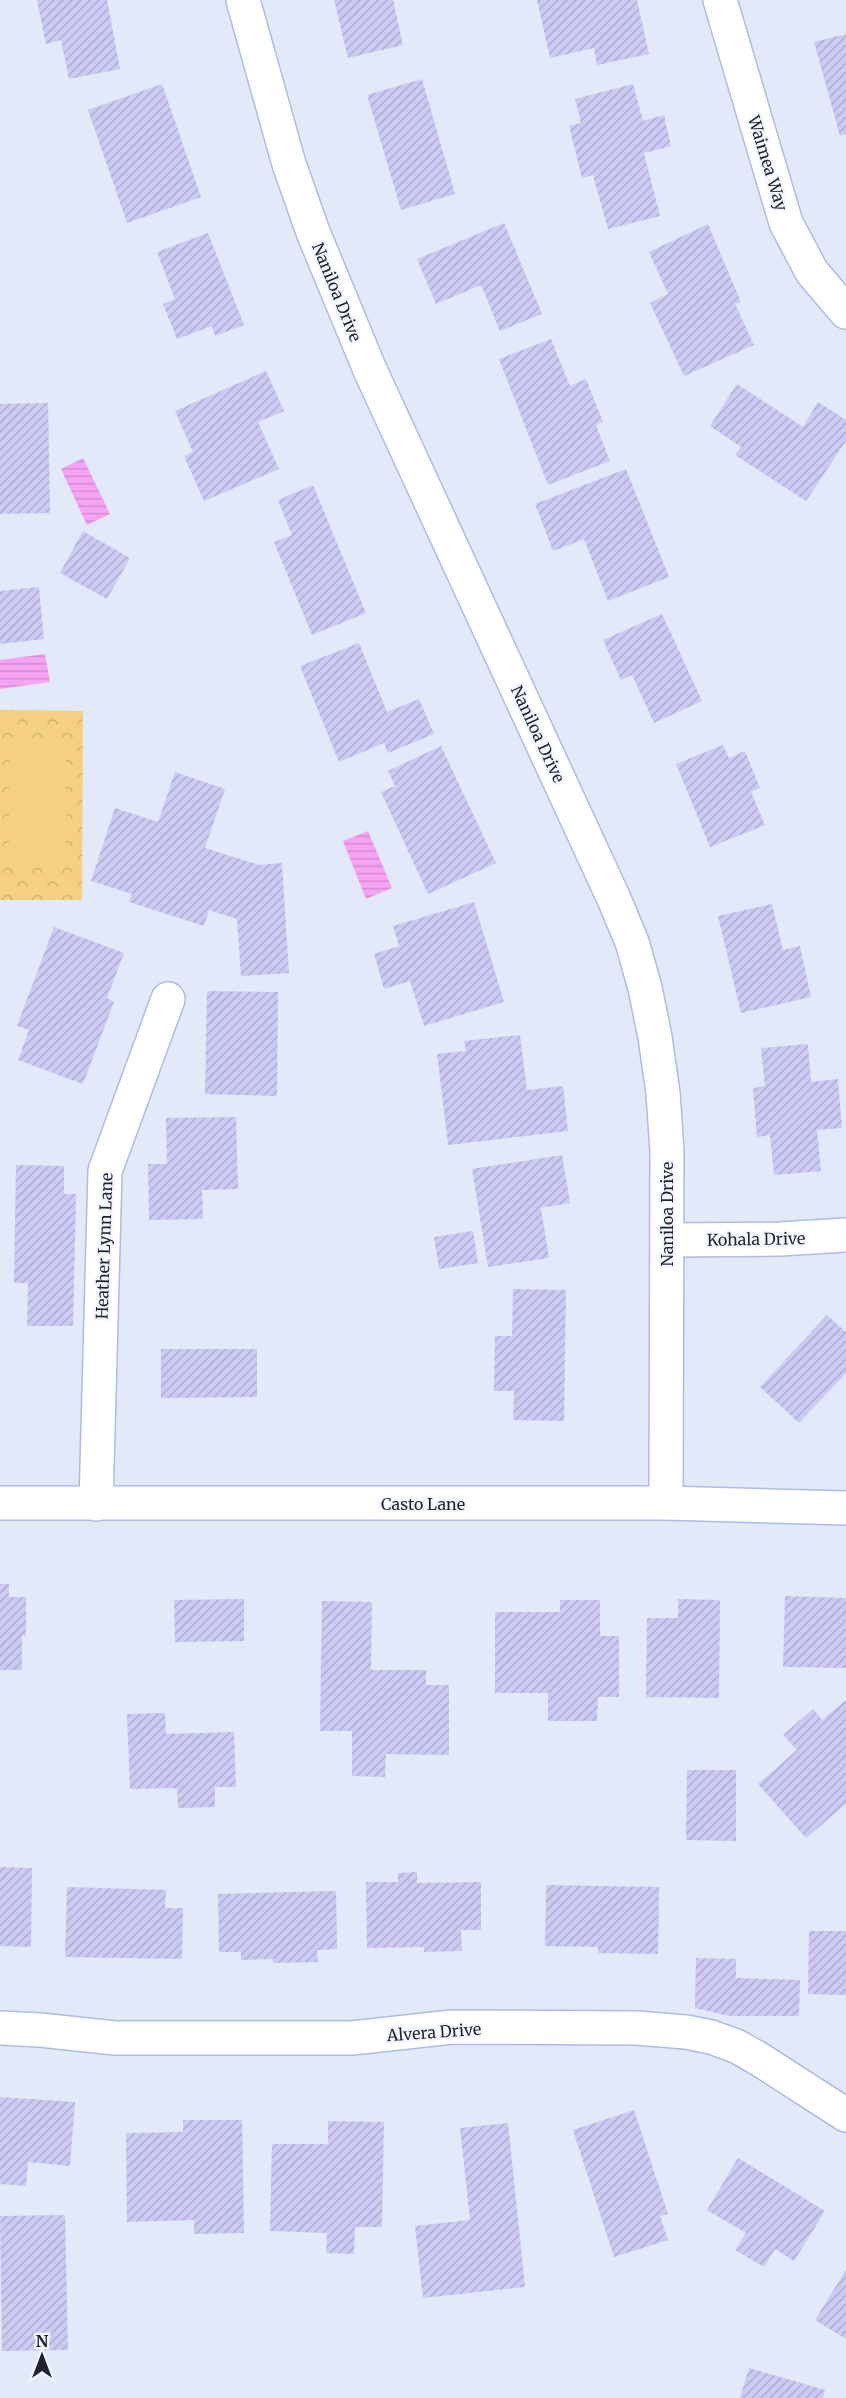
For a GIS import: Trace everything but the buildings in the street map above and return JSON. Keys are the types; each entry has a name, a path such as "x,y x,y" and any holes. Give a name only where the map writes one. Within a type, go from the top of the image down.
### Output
{"street":[{"name":"Naniloa Drive","path":"243,0 289,164 340,302 614,898 632,942 655,1037 663,1093 667,1152 666,1503"},
{"name":"Waimea Way","path":"720,0 786,223 812,272 846,312"},
{"name":"Heather Lynn Lane","path":"96,1504 105,1171 168,999"},
{"name":"Kohala Drive","path":"667,1240 780,1239 846,1234"},
{"name":"Casto Lane","path":"0,1503 666,1503 846,1508"},
{"name":"Alvera Drive","path":"0,2028 115,2038 368,2037 453,2027 637,2028 686,2032 711,2037 736,2046 846,2115"}],"green space":[{"path":"0,710 83,711 82,900 0,900"},
{"path":"9,743 66,743 66,866 9,866"}],"shaded area":[{"path":"83,458 110,514 87,525 61,469"},
{"path":"45,654 50,682 0,689 0,660"},
{"path":"368,831 392,888 366,899 343,841"}]}
